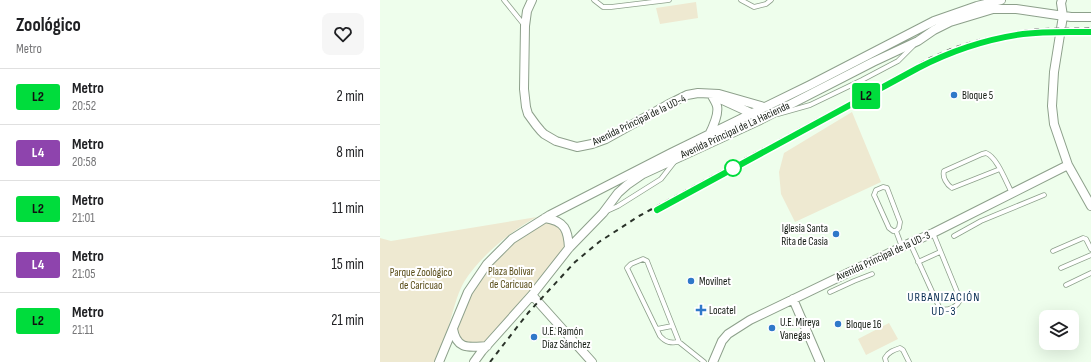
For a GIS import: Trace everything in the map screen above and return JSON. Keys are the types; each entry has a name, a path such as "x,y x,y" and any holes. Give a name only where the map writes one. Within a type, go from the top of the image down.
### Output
{"street":[{"name":"Avenida Principal de la UD-4","path":"532,0 527,11 525,26 524,89 526,107 528,114 538,128 544,134 556,141 577,146 592,144 606,139 687,95 698,93 718,94 764,107"},
{"path":"1003,0 1005,9"},
{"name":"Avenida Principal de La Hacienda","path":"439,362 468,292 486,264 512,239 545,218 934,21 978,6 1003,0"},
{"path":"1062,0 1063,16 1052,72 1052,106 1054,124 1068,165 1091,204"},
{"name":"Avenida Principal de La Hacienda","path":"474,362 532,295 569,248 603,212 611,201 626,185 643,174 758,121 873,62 918,41 934,30 950,22 993,9 1026,10 1063,16 1091,17"},
{"name":"Avenida Principal de la UD-4","path":"711,94 752,114"},
{"path":"709,135 718,111 711,94"},
{"path":"764,107 770,115"},
{"path":"752,114 758,121"},
{"name":"Avenida Principal de la UD-3","path":"713,362 722,341 728,334 750,320 850,271 933,233 1068,165"},
{"path":"545,218 554,220 561,224 567,232 569,248"},
{"path":"532,295 592,362"},
{"path":"793,299 820,362"},
{"path":"453,329 454,338 458,343 469,347 487,346"}],"lane":[{"path":"504,0 525,26"},
{"path":"594,0 603,7 669,0"},
{"path":"742,0 754,7 766,4 771,0"},
{"path":"1000,169 952,188 948,185 943,173 950,168 986,153 992,156 1000,169 1012,193"},
{"path":"603,212 618,206 662,178 680,156"},
{"path":"896,231 899,228 900,222 887,188 883,187 876,190 874,195 889,228 896,231 918,262 940,309 946,310 957,305 960,299 933,233"},
{"path":"954,236 981,221 1044,195"},
{"path":"977,211 981,221"},
{"path":"1053,251 1083,238 1090,243 1091,249"},
{"path":"918,262 940,252"},
{"path":"1061,268 1091,255"},
{"path":"679,342 668,342 660,336 627,268 629,265 643,259 647,261 679,342 704,362"},
{"path":"850,271 854,281"},
{"path":"1066,285 1091,273"},
{"path":"830,292 872,274"},
{"path":"657,328 672,326"},
{"path":"886,362 886,355 900,348 903,350 909,362"}],"green space":[{"path":"696,2 698,18 660,24 656,8"},
{"path":"852,112 881,182 795,222 781,194 779,172 784,153"},
{"name":"Parque Zoológico de Caricuao","path":"537,217 517,229 497,245 470,273 459,293 448,328 434,362 380,362 380,238 391,241"},
{"name":"Plaza Bolívar de Caricuao","path":"545,218 561,224 569,248 487,346 469,347 454,338 462,308 494,255"},
{"path":"889,323 898,339 866,355 858,339"}],"railway":[{"path":"490,362 528,313 575,262 599,242 639,216 930,58 953,48 979,40 1022,31 1038,29 1091,28"}],"metro line":[{"name":"L2","path":"657,210 918,68 954,51 1022,34 1091,32"}],"place":[{"name":"Bloque 5","path":"954,95"},
{"name":"Iglesia Santa Rita de Casia","path":"836,234"},
{"name":"Movilnet","path":"691,281"},
{"name":"Locatel","path":"701,310"},
{"name":"Bloque 16","path":"838,324"},
{"name":"U.E. Mireya Vanegas","path":"772,328"},
{"name":"U.E. Ramón Díaz Sánchez","path":"534,337"}],"district":[{"name":"URBANIZACIÓN UD-3","path":"944,304"}]}
